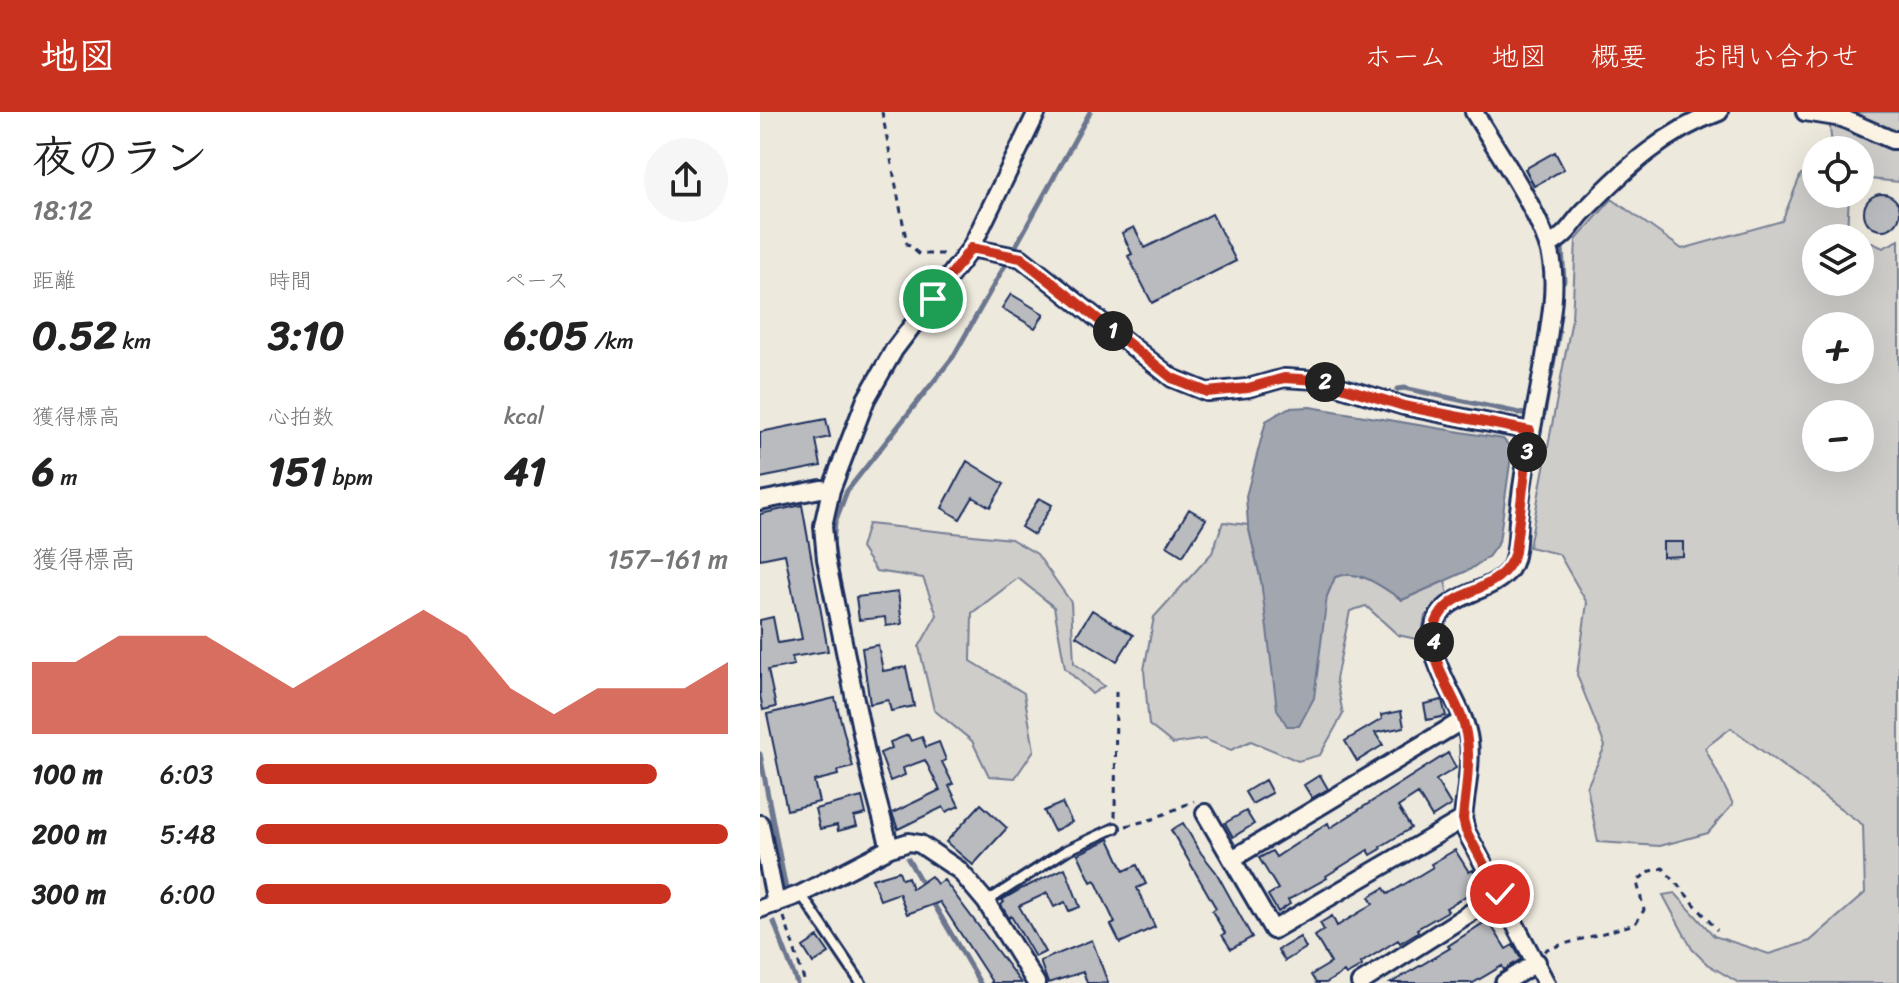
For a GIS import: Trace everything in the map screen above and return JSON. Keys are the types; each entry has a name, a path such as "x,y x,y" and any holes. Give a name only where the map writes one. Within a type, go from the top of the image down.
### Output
{"street":[{"path":"890,848 871,777 826,559 823,526 831,490 866,399 894,350 971,248 1037,112"},
{"path":"1474,112 1524,196 1548,246 1553,273 1551,322 1530,431 1511,568 1497,580 1455,600 1437,618 1433,633 1435,653 1469,741 1463,819 1466,831 1546,983"},
{"path":"1548,246 1566,236 1583,211 1633,161 1699,119 1719,112"},
{"path":"1805,112 1842,118 1892,140 1899,140"},
{"path":"971,248 1021,258 1172,378 1207,392 1248,388 1284,378 1318,380 1404,406 1530,431"},
{"path":"760,501 821,489 831,490"},
{"path":"1232,859 1463,720"},
{"path":"1204,806 1273,930 1463,819"},
{"path":"760,824 768,906 801,894 890,848 909,842 920,844 959,870 986,902 1036,983"},
{"path":"1360,983 1500,894"},
{"path":"1504,983 1537,962"}],"lane":[{"path":"986,902 1065,851 1115,828"},
{"path":"801,894 861,983"}],"path":[{"path":"882,112 907,244 919,254 948,254 971,248"},
{"path":"1116,692 1115,828 1204,806"},
{"path":"1537,962 1547,949 1635,924 1644,910 1637,882 1647,872 1663,868 1717,930"},
{"path":"768,906 782,913 805,983"}],"shaded area":[{"path":"1828,112 1899,112 1899,182 1874,179 1874,136 1831,136"},
{"path":"1801,174 1802,208 1848,208 1847,224 1802,224 1802,296 1874,296 1874,244 1883,248 1899,240 1899,983 1739,983 1707,964 1692,949 1663,895 1675,893 1714,936 1769,954 1810,941 1865,893 1863,825 1731,728 1705,748 1733,804 1708,833 1660,846 1598,842 1587,787 1605,746 1577,675 1587,603 1559,554 1529,547 1572,319 1576,240 1612,199 1682,249 1782,221"},
{"path":"1310,407 1503,439 1512,449 1499,542 1488,557 1469,570 1402,600 1362,577 1335,577 1327,596 1314,698 1299,726 1287,726 1277,709 1261,581 1248,525 1246,496 1266,421 1288,408"},
{"path":"1223,522 1248,525 1261,581 1327,596 1335,577 1353,575 1378,584 1402,600 1445,581 1448,595 1425,616 1421,640 1398,635 1366,606 1350,611 1336,679 1343,714 1320,755 1298,761 1251,741 1231,750 1204,739 1173,744 1149,725 1144,670 1154,617 1212,553"},
{"path":"868,524 1011,539 1037,554 1071,602 1074,663 1104,686 1092,694 1065,668 1054,607 1018,578 972,613 971,661 1024,693 1034,750 1015,778 989,776 972,741 934,710 919,647 937,615 923,578 876,571 861,548"}],"building":[{"path":"1555,152 1564,169 1534,186 1525,169"},
{"path":"1875,195 1889,195 1899,205 1899,219 1889,229 1875,229 1874,224 1868,224 1865,219 1865,208 1874,208"},
{"path":"1212,214 1236,261 1152,303 1128,256 1132,254 1122,233 1134,227 1145,248"},
{"path":"1011,294 1044,314 1035,328 1002,308"},
{"path":"826,419 830,437 816,440 821,466 760,478 760,432"},
{"path":"967,461 1004,484 990,507 973,497 960,519 942,508"},
{"path":"1039,498 1052,505 1034,535 1021,527"},
{"path":"802,505 828,651 792,657 794,665 768,670 776,707 763,710 760,695 760,620 773,617 778,643 802,639 785,554 760,559 760,514"},
{"path":"1189,509 1206,519 1183,556 1167,546"},
{"path":"1663,542 1683,542 1683,556 1663,557"},
{"path":"898,592 902,624 886,626 885,617 859,620 856,597"},
{"path":"1092,610 1133,635 1117,661 1076,636"},
{"path":"878,645 883,671 906,667 914,706 891,711 888,700 870,704 862,648"},
{"path":"835,698 853,767 837,771 838,775 814,781 819,802 787,810 767,714"},
{"path":"1442,700 1446,716 1427,720 1424,704"},
{"path":"1401,711 1404,727 1375,733 1383,745 1357,761 1345,741 1382,719 1381,715"},
{"path":"908,735 911,741 922,737 926,747 939,742 946,760 942,762 953,784 949,786 959,806 946,812 943,807 898,829 892,813 940,790 925,760 903,768 905,775 890,781 880,753 892,748 890,742"},
{"path":"1448,753 1456,768 1436,780 1451,805 1432,817 1418,794 1398,807 1411,828 1371,855 1368,850 1288,900 1290,904 1278,912 1268,895 1278,889 1259,858 1272,851 1276,857 1328,823 1330,828"},
{"path":"1320,775 1328,789 1312,798 1304,785"},
{"path":"1265,780 1272,793 1252,804 1245,792"},
{"path":"862,797 866,814 854,817 857,826 838,831 837,825 820,829 815,809"},
{"path":"1062,803 1072,822 1054,831 1044,811"},
{"path":"981,804 1007,828 973,865 946,842"},
{"path":"1246,811 1254,824 1233,837 1225,823"},
{"path":"1183,823 1216,872 1252,937 1231,949 1212,911 1216,908 1171,830"},
{"path":"1109,839 1124,871 1137,865 1146,884 1137,888 1155,927 1120,943 1111,925 1115,923 1095,880 1091,882 1078,854"},
{"path":"1455,850 1469,872 1473,870 1482,886 1446,908 1448,911 1417,929 1418,932 1400,943 1398,940 1361,963 1362,966 1326,983 1316,983 1311,975 1331,963 1315,936 1324,930 1320,923 1332,916 1337,926 1373,904 1369,897 1384,888 1388,894"},
{"path":"1065,868 1080,907 1069,911 1065,902 1054,907 1047,893 1019,906 1045,952 1035,957 1001,905 1002,900"},
{"path":"899,871 902,879 908,877 912,889 931,876 937,884 944,880 1021,983 990,983 940,902 907,914 899,893 880,900 872,879"},
{"path":"1488,920 1506,949 1513,945 1521,959 1473,983 1391,983 1450,948 1448,946"},
{"path":"818,937 829,953 813,963 803,947"},
{"path":"1300,937 1306,948 1285,961 1278,950"},
{"path":"1092,940 1108,983 1087,983 1083,972 1048,983 1040,961"}],"waterway":[{"path":"1013,251 1090,112"},
{"path":"1485,113 1503,145"},
{"path":"1539,206 1549,222"},
{"path":"1562,247 1564,281"},
{"path":"838,577 833,543 835,522 847,491 953,357 1008,260"},
{"path":"1544,414 1559,332"},
{"path":"1397,389 1524,414"},
{"path":"760,754 786,889"},
{"path":"908,859 923,885"},
{"path":"932,901 980,983"},
{"path":"774,922 797,983"}],"route":[{"path":"933,299 971,248 1002,253 1021,258 1172,378 1207,392 1248,388 1284,378 1318,380 1404,406 1530,431 1511,568 1497,580 1455,600 1437,618 1433,633 1435,653 1469,741 1463,819 1466,831 1500,894"}]}
